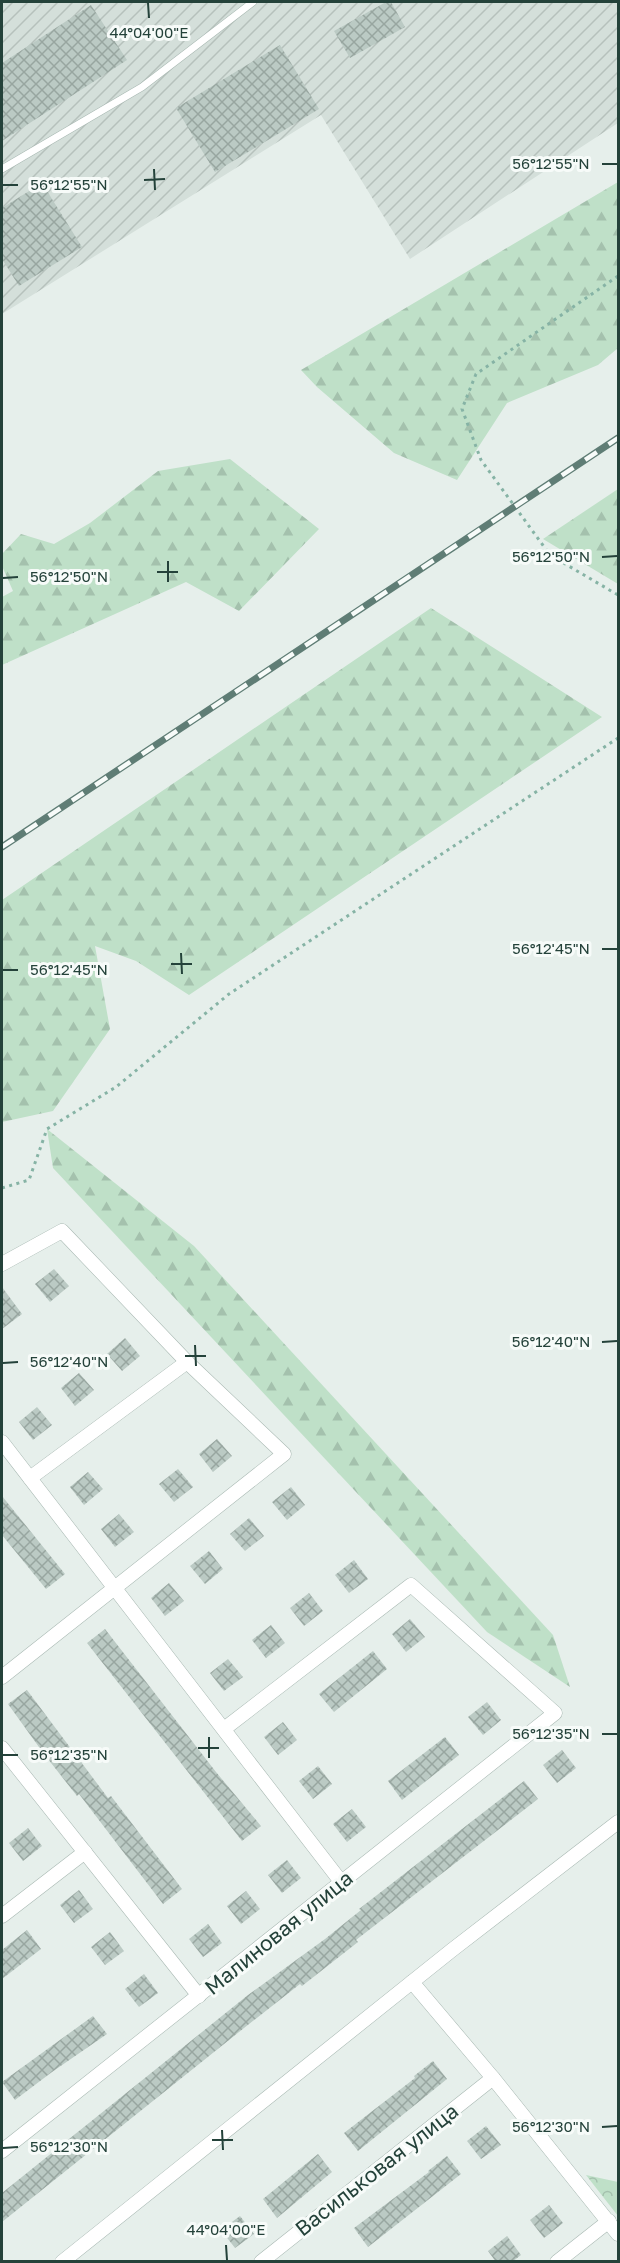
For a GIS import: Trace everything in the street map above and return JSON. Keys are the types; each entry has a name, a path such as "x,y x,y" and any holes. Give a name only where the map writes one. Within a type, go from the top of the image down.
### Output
{"street":[{"path":"2,1264 62,1232 187,1362 284,1454 2,1677"},
{"path":"30,1478 187,1362"},
{"path":"2,1442 342,1883"},
{"name":"Малиновая улица","path":"2,2151 555,1713 411,1585 224,1729"},
{"path":"2,1748 199,1996"},
{"path":"62,2262 412,1982 618,1822"},
{"path":"2,1916 85,1852"},
{"path":"412,1982 493,2078 618,2234"},
{"name":"Васильковая улица","path":"261,2262 493,2078"},
{"path":"557,2262 609,2221"}],"lane":[{"path":"2,169 142,87 253,2"}],"path":[{"path":"618,276 476,374 462,409 481,460 550,555 618,595"},
{"path":"2,1188 28,1179 47,1129 116,1087 230,994 618,738"}],"shaded area":[{"path":"2,2 618,2 618,123 410,259 321,115 2,314"}],"green space":[{"path":"618,182 618,348 598,365 507,403 457,480 394,453 317,387 301,370"},
{"path":"230,459 319,529 239,611 186,582 2,665 2,597 13,591 2,566 2,554 21,534 54,544 90,523 158,471"},
{"path":"618,489 618,584 543,539"},
{"path":"431,608 602,717 189,995 136,961 95,946 110,1029 53,1111 2,1122 2,900"},
{"path":"47,1129 194,1246 553,1635 570,1687 487,1632 53,1168"},
{"path":"586,2175 618,2182 618,2216"}],"building":[{"path":"386,2 391,2 405,27 350,58 334,31"},
{"path":"91,5 127,60 2,141 2,63"},
{"path":"280,45 319,109 215,172 176,108"},
{"path":"42,183 82,247 19,286 2,259 2,208"},
{"path":"54,1269 69,1286 50,1302 35,1284"},
{"path":"2,1287 22,1314 2,1329"},
{"path":"125,1338 140,1356 122,1371 107,1354"},
{"path":"79,1373 94,1390 75,1406 61,1388"},
{"path":"37,1407 52,1425 33,1440 19,1422"},
{"path":"217,1439 232,1456 213,1472 199,1454"},
{"path":"178,1469 193,1487 174,1502 159,1484"},
{"path":"88,1472 103,1489 84,1505 70,1487"},
{"path":"291,1487 305,1505 287,1520 272,1502"},
{"path":"2,1496 65,1574 46,1589 2,1535"},
{"path":"119,1514 134,1532 115,1547 101,1529"},
{"path":"249,1518 264,1536 245,1551 230,1534"},
{"path":"209,1551 223,1569 205,1584 190,1566"},
{"path":"354,1560 368,1579 349,1593 335,1575"},
{"path":"169,1583 184,1601 165,1616 151,1598"},
{"path":"309,1593 323,1611 304,1626 290,1608"},
{"path":"410,1619 425,1637 406,1652 392,1634"},
{"path":"271,1625 285,1643 266,1658 252,1640"},
{"path":"105,1629 261,1826 242,1841 87,1643"},
{"path":"373,1651 387,1669 334,1712 319,1694"},
{"path":"228,1659 243,1677 224,1691 210,1673"},
{"path":"27,1690 108,1798 111,1796 182,1889 163,1904 79,1794 77,1796 44,1754 8,1704"},
{"path":"487,1702 501,1720 483,1735 468,1717"},
{"path":"283,1722 297,1740 278,1755 264,1737"},
{"path":"445,1737 459,1755 402,1800 388,1781"},
{"path":"562,1750 576,1768 557,1783 543,1765"},
{"path":"318,1766 332,1784 313,1799 299,1781"},
{"path":"524,1781 538,1799 356,1940 358,1942 302,1986 300,1984 244,2028 2,2222 2,2193 248,1995 325,1939 361,1910 359,1909"},
{"path":"352,1809 366,1827 347,1842 333,1824"},
{"path":"28,1828 42,1846 23,1861 9,1843"},
{"path":"287,1860 301,1878 282,1893 268,1875"},
{"path":"79,1890 93,1909 74,1923 60,1905"},
{"path":"246,1891 260,1909 241,1924 227,1906"},
{"path":"208,1924 222,1943 203,1957 189,1939"},
{"path":"27,1930 41,1949 2,1979 2,1950"},
{"path":"110,1932 124,1951 105,1965 91,1947"},
{"path":"144,1974 158,1993 139,2007 125,1989"},
{"path":"93,2016 107,2034 15,2100 2,2082"},
{"path":"433,2061 447,2079 358,2151 344,2133 415,2078 414,2076"},
{"path":"486,2126 501,2145 481,2159 467,2141"},
{"path":"318,2154 332,2172 277,2218 263,2199"},
{"path":"447,2156 461,2174 368,2247 354,2228"},
{"path":"549,2205 563,2223 544,2238 530,2220"},
{"path":"240,2216 254,2234 235,2248 221,2230"},
{"path":"507,2236 521,2255 512,2262 496,2262 488,2251"}],"railway":[{"path":"2,847 618,438"}]}
